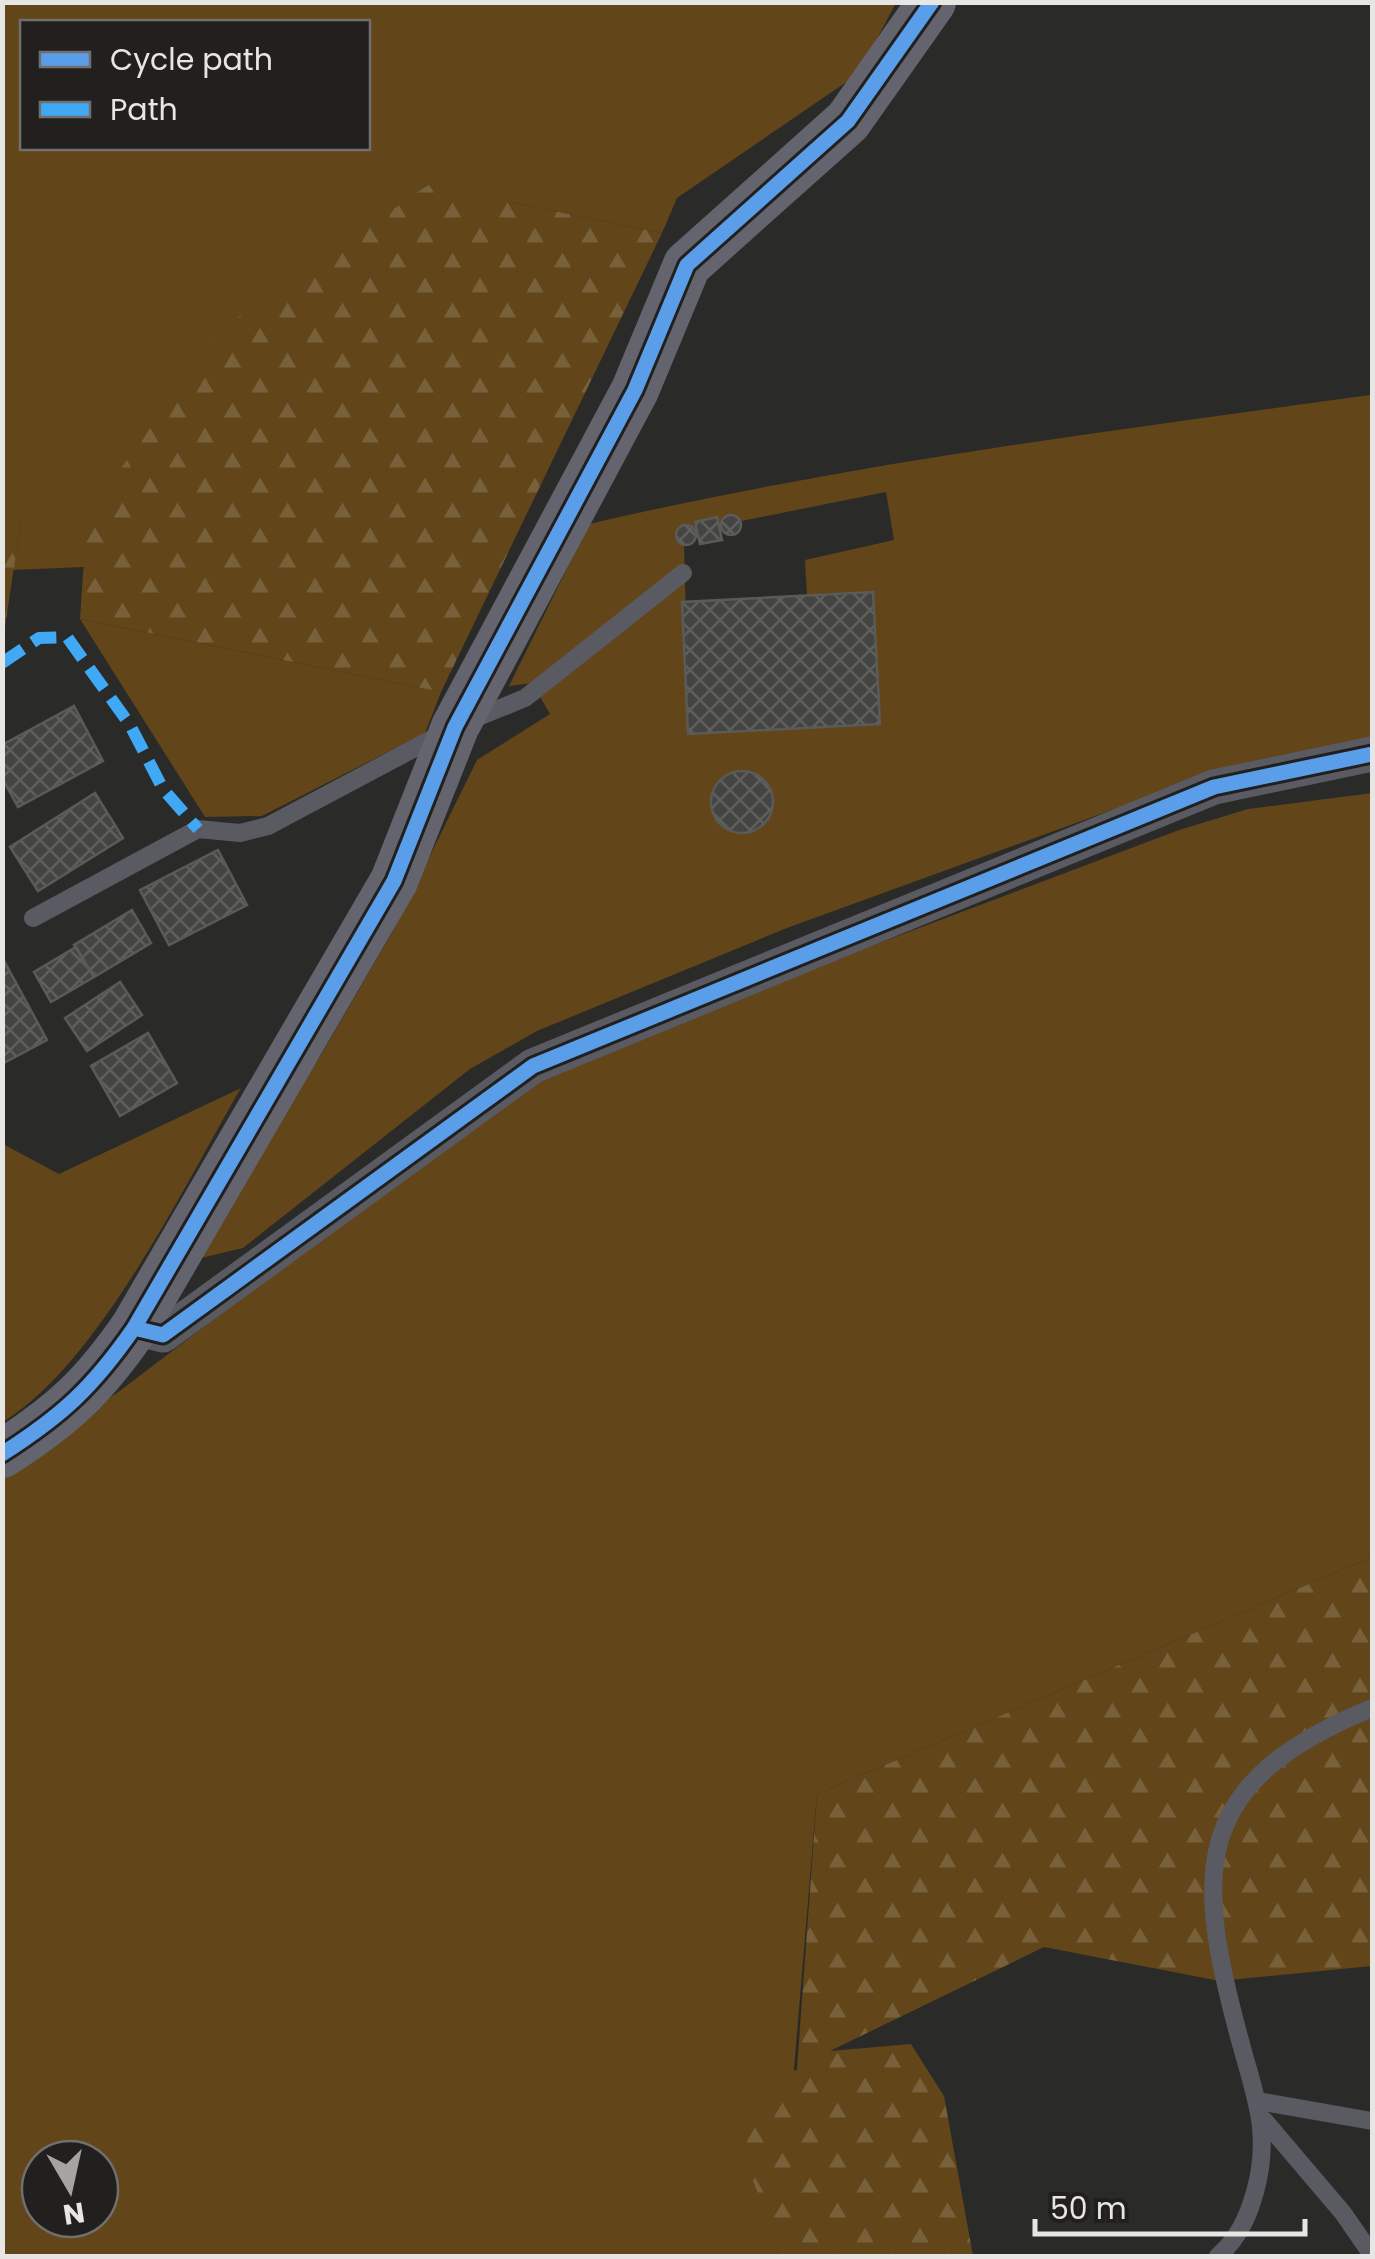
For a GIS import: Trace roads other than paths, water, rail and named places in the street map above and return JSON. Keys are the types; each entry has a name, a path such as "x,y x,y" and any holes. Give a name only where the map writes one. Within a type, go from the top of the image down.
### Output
{"street":[{"path":"2,1454 54,1420 97,1381 134,1328 394,880 455,728 635,390 687,265 848,121 932,2"},
{"path":"134,1328 163,1334 533,1066 1214,787 1372,754"}],"lane":[{"path":"34,918 198,829 240,833 268,826 455,728 524,698 683,573"},
{"path":"1218,2256 1248,2216 1262,2166 1264,2120 1214,1930 1210,1876 1228,1813 1270,1763 1372,1708"},
{"path":"1258,2101 1372,2120"},
{"path":"1264,2120 1344,2213 1372,2256"}]}
